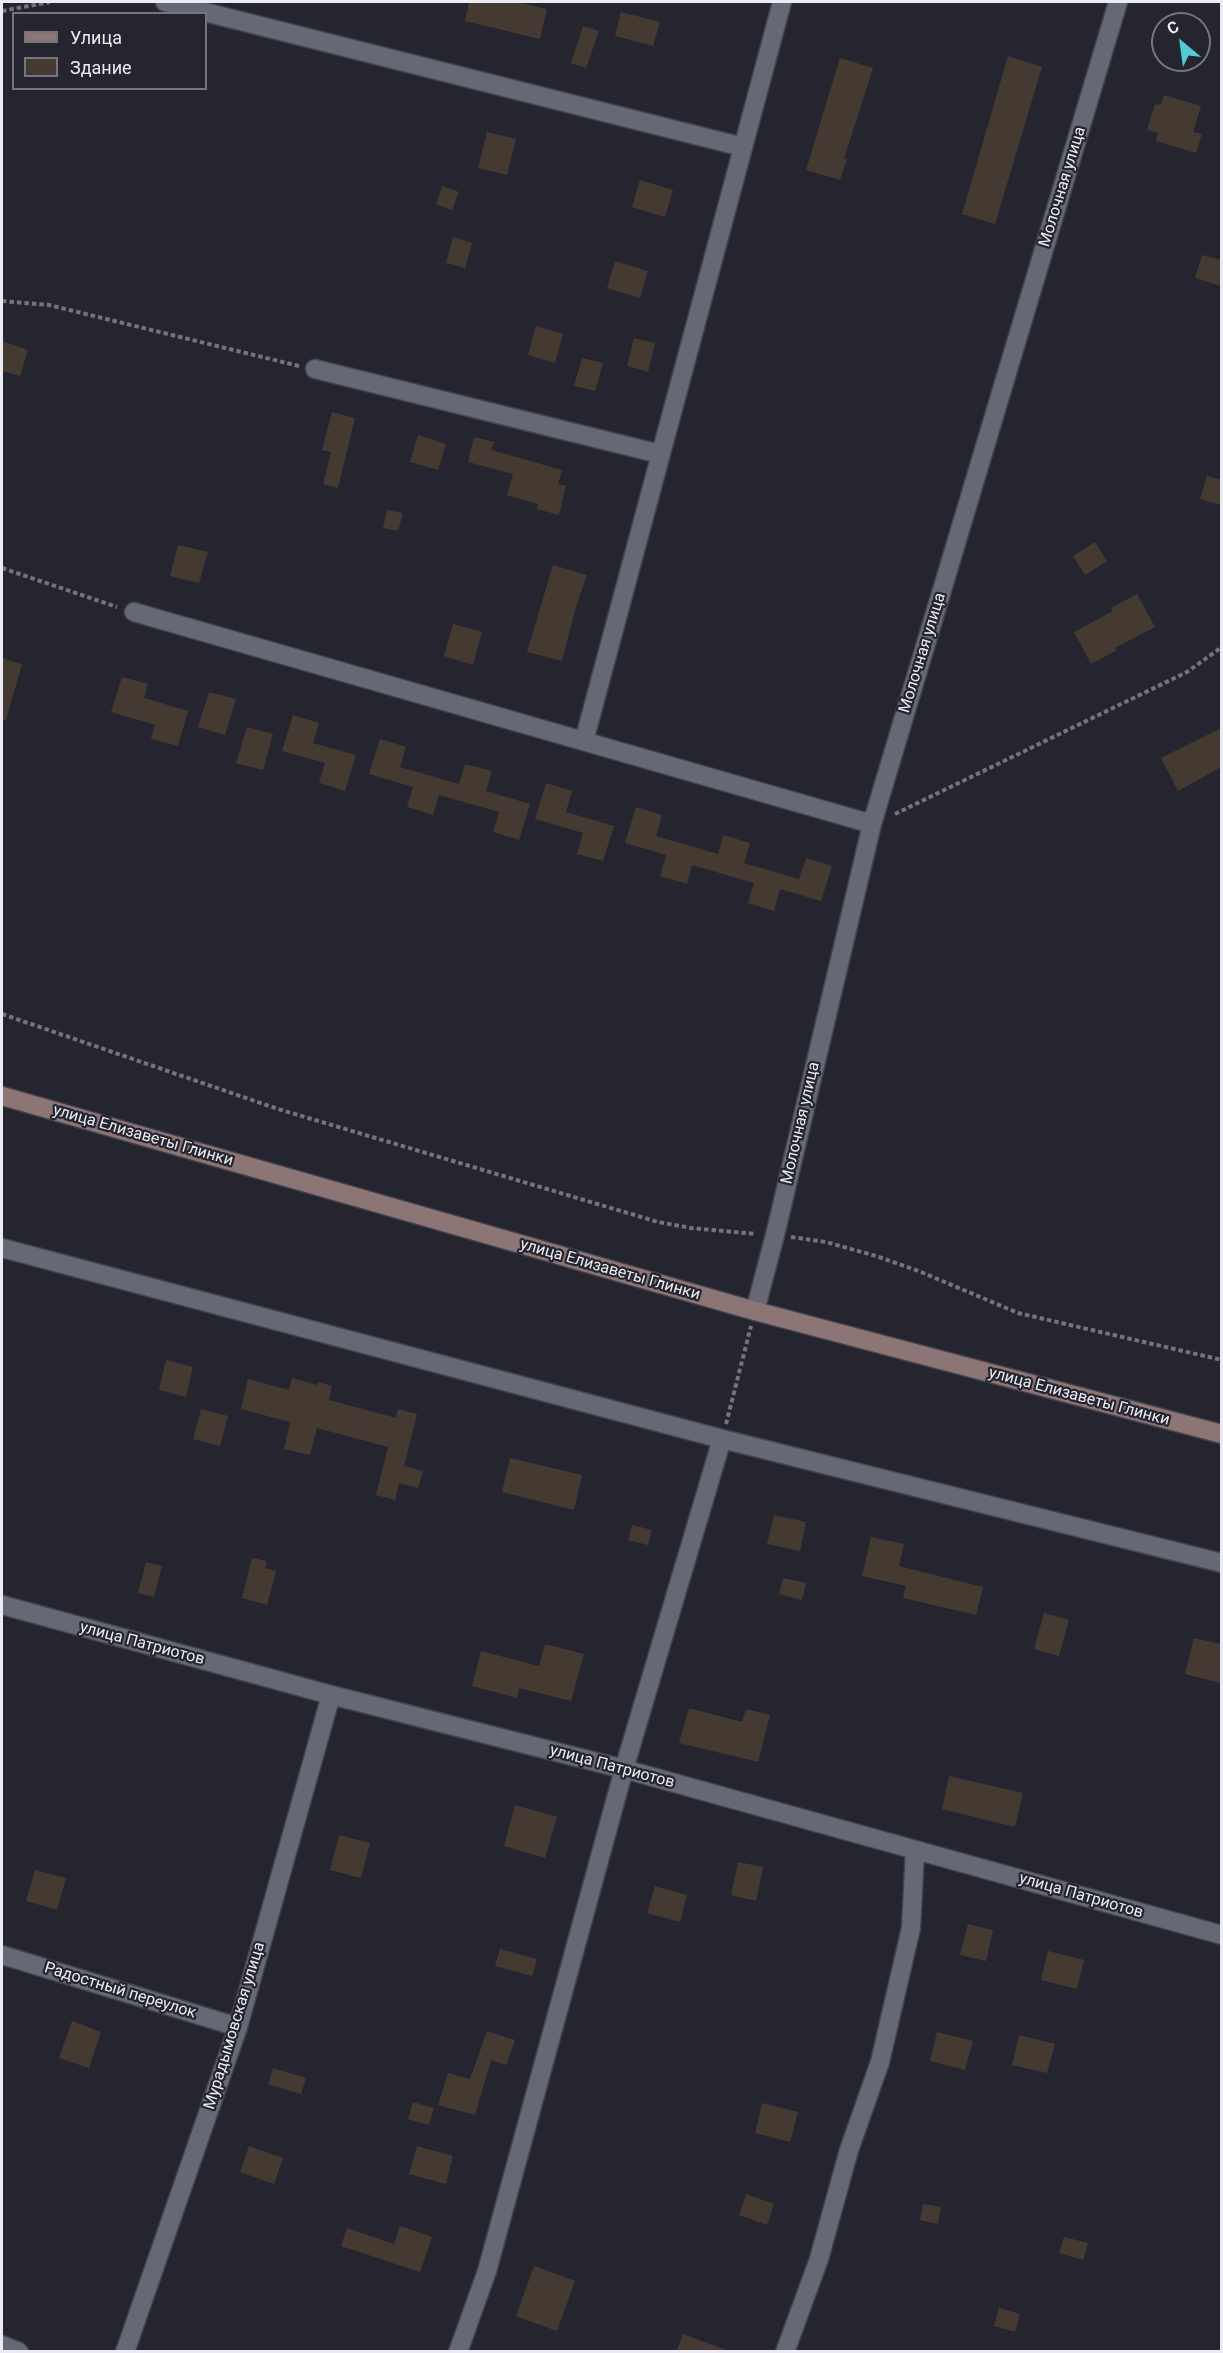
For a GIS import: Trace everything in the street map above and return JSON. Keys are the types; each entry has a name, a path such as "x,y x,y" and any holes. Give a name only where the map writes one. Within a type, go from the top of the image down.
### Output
{"street":[{"path":"165,2 205,12"},
{"path":"584,741 782,2"},
{"name":"Молочная улица","path":"755,1311 872,824 1118,2"},
{"path":"207,13 743,147"},
{"path":"315,369 660,454"},
{"path":"134,612 872,824"},
{"name":"улица Елизаветы Глинки","path":"2,1096 755,1311 1221,1434"},
{"path":"2,1248 722,1439 1221,1563"},
{"path":"458,2352 487,2271 624,1769 722,1439"},
{"name":"улица Патриотов","path":"2,1605 331,1695 624,1769 1221,1935"},
{"name":"Мурадымовская улица","path":"125,2352 238,2027 331,1695"},
{"path":"785,2352 819,2259 849,2150 880,2062 911,1928 915,1850"},
{"name":"Радостный переулок","path":"2,1955 238,2027"},
{"path":"2,2345 19,2352"}],"path":[{"path":"2,11 50,2"},
{"path":"2,301 49,305 315,369"},
{"path":"2,568 134,612"},
{"path":"872,824 970,779 1187,672 1221,647"},
{"path":"2,1014 278,1109 658,1222 692,1228 826,1242 921,1272 1018,1313 1221,1360"},
{"path":"722,1439 755,1311"}],"building":[{"path":"469,2 518,2 547,9 540,39 465,21"},
{"path":"621,12 660,22 653,46 615,36"},
{"path":"583,26 599,31 586,68 571,63"},
{"path":"1008,56 1042,67 995,224 962,214"},
{"path":"840,58 873,68 844,159 847,159 840,180 806,170"},
{"path":"1164,95 1201,106 1193,132 1202,134 1196,153 1156,141 1158,133 1147,130 1155,104 1161,105"},
{"path":"487,132 516,139 507,175 478,168"},
{"path":"640,180 673,190 665,217 632,207"},
{"path":"442,186 459,192 452,210 436,204"},
{"path":"453,237 472,243 465,268 446,263"},
{"path":"1202,255 1221,260 1221,286 1195,278"},
{"path":"615,261 648,271 640,298 607,288"},
{"path":"536,326 563,334 555,363 528,355"},
{"path":"634,338 655,343 648,372 627,366"},
{"path":"2,341 28,350 20,376 2,371"},
{"path":"582,358 603,363 595,391 574,386"},
{"path":"332,412 355,418 338,488 323,484 331,452 322,450"},
{"path":"418,435 446,444 438,470 410,462"},
{"path":"474,437 494,442 491,450 562,470 558,484 566,486 559,515 537,509 538,504 507,495 513,474 468,462"},
{"path":"1207,476 1221,480 1221,505 1200,499"},
{"path":"387,510 403,513 398,531 383,528"},
{"path":"1095,542 1107,561 1085,575 1073,556"},
{"path":"178,545 208,552 199,583 170,576"},
{"path":"553,565 587,575 562,661 527,652"},
{"path":"1137,594 1155,627 1115,648 1117,650 1091,664 1074,632 1113,611 1111,608"},
{"path":"453,624 482,632 473,665 444,656"},
{"path":"2,658 22,664 6,720 2,719"},
{"path":"122,677 148,684 144,698 188,711 178,746 151,739 155,725 111,712"},
{"path":"209,692 236,699 225,735 198,727"},
{"path":"293,715 319,723 313,743 356,755 345,791 319,783 325,763 282,751"},
{"path":"247,727 273,734 263,770 236,763"},
{"path":"1221,728 1221,767 1178,791 1161,758"},
{"path":"380,739 406,747 400,767 459,784 465,764 492,771 486,791 530,804 519,840 493,832 499,812 439,795 433,815 407,807 413,787 369,774"},
{"path":"546,783 572,791 566,812 614,826 603,861 577,854 583,833 535,819"},
{"path":"636,807 662,815 656,836 718,854 723,835 750,843 744,863 799,879 806,858 832,866 821,901 780,889 774,911 748,903 754,883 692,865 687,884 660,876 666,855 625,843"},
{"path":"166,1360 193,1367 186,1397 159,1390"},
{"path":"292,1378 317,1385 318,1382 332,1386 329,1400 396,1418 398,1409 417,1414 404,1466 423,1471 418,1488 399,1483 395,1500 376,1495 388,1447 317,1428 310,1455 284,1449 290,1422 241,1409 248,1379 289,1390"},
{"path":"201,1409 228,1416 220,1446 193,1439"},
{"path":"510,1458 582,1475 574,1510 502,1492"},
{"path":"774,1515 806,1522 800,1551 767,1544"},
{"path":"632,1525 652,1530 648,1545 628,1540"},
{"path":"871,1537 904,1544 899,1566 983,1587 976,1615 903,1598 906,1586 862,1576"},
{"path":"252,1558 267,1561 265,1568 276,1571 267,1605 242,1598"},
{"path":"146,1562 162,1566 154,1597 138,1593"},
{"path":"783,1578 806,1583 802,1600 779,1594"},
{"path":"1044,1613 1069,1620 1059,1656 1034,1649"},
{"path":"1194,1638 1221,1644 1221,1683 1185,1674"},
{"path":"545,1644 584,1654 571,1701 519,1688 517,1698 472,1686 481,1651 539,1666"},
{"path":"689,1708 742,1722 746,1709 770,1715 758,1762 679,1743"},
{"path":"949,1776 1023,1793 1015,1827 942,1809"},
{"path":"515,1805 557,1817 545,1858 504,1846"},
{"path":"339,1835 370,1843 361,1878 330,1870"},
{"path":"738,1862 763,1867 756,1901 731,1895"},
{"path":"35,1870 66,1878 57,1910 26,1901"},
{"path":"655,1886 687,1895 680,1922 647,1913"},
{"path":"968,1924 993,1930 986,1961 960,1955"},
{"path":"500,1949 537,1959 532,1976 495,1966"},
{"path":"1048,1951 1084,1960 1077,1989 1041,1980"},
{"path":"72,2021 101,2032 89,2068 59,2058"},
{"path":"487,2031 515,2040 506,2065 491,2060 475,2115 438,2105 448,2073 470,2079"},
{"path":"937,2032 973,2041 965,2070 930,2061"},
{"path":"1019,2035 1055,2044 1047,2073 1012,2065"},
{"path":"273,2068 306,2078 301,2094 268,2084"},
{"path":"413,2102 434,2108 429,2125 408,2119"},
{"path":"762,2103 798,2112 790,2142 755,2133"},
{"path":"249,2146 283,2158 274,2184 240,2172"},
{"path":"417,2146 453,2156 446,2184 409,2174"},
{"path":"746,2194 774,2204 767,2225 739,2215"},
{"path":"923,2204 941,2207 938,2224 920,2220"},
{"path":"400,2226 432,2237 420,2272 341,2246 347,2228 394,2244"},
{"path":"1064,2237 1088,2243 1083,2260 1059,2253"},
{"path":"534,2266 575,2281 557,2331 516,2316"},
{"path":"999,2308 1020,2314 1015,2332 994,2326"},
{"path":"683,2334 726,2350 725,2352 676,2352"}]}
